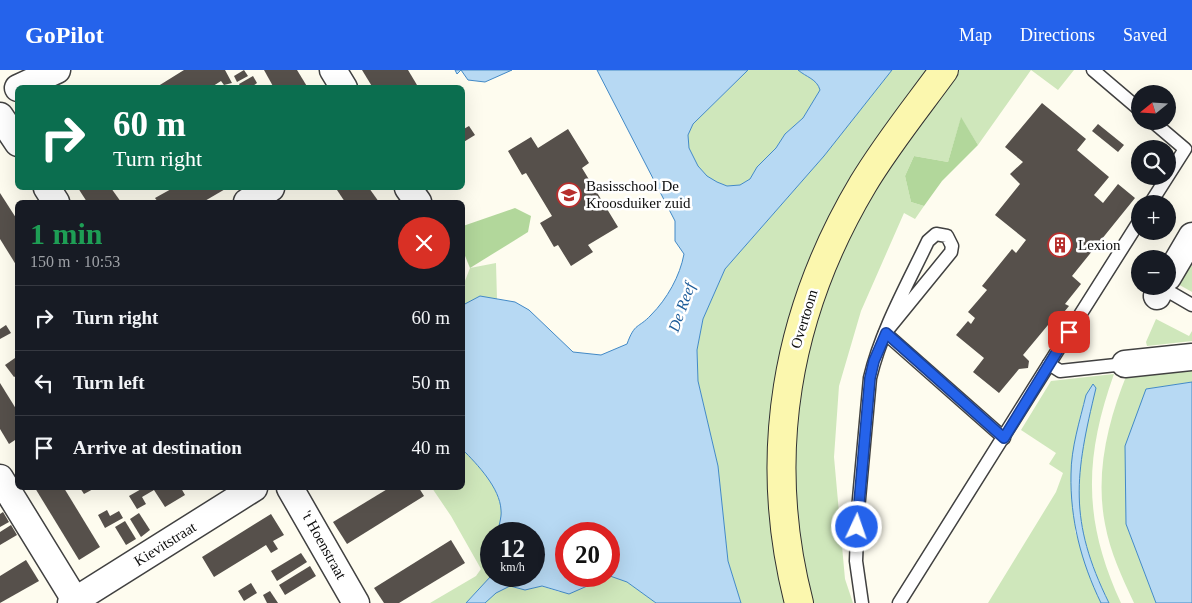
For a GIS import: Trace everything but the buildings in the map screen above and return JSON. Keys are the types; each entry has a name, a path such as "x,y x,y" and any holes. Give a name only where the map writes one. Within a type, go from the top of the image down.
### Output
{"street":[{"path":"24,85 57,70"},
{"path":"332,70 342,85"},
{"name":"Overtoom","path":"799,603 789,556 781,474 783,416 793,350 818,273 845,215 885,149 944,70"},
{"path":"0,96 15,89"},
{"path":"0,116 15,138"},
{"path":"250,200 268,190"},
{"path":"1176,263 1192,236"},
{"path":"1125,364 1192,357"},
{"path":"0,478 73,602"},
{"name":"Kievitstraat","path":"73,602 244,490"},
{"name":"'t Hoenstraat","path":"291,490 356,603"}],"lane":[{"path":"1093,70 1131,102"},
{"path":"1156,195 1185,149 1163,130"},
{"path":"862,603 856,561 858,510 870,378 874,361 886,333 928,241 936,234 947,236 951,241 951,252 886,333"},
{"path":"899,603 946,525 1004,438 1048,364 1131,234"},
{"path":"1175,295 1192,305"},
{"path":"886,333 1004,438"},
{"path":"1048,364 1060,370 1125,364"}],"green space":[{"path":"748,70 798,70 814,81 820,90 803,118 785,134 776,148 757,167 750,179 740,185 727,186 707,176 698,166 689,148 688,135 693,124"},
{"path":"892,70 929,70 789,324 788,603 741,603 728,561 718,466 698,381 697,350 703,319 725,269 824,156"},
{"path":"955,70 1031,70 978,145 961,118 948,162 914,156 905,176 911,202 924,206 915,219 904,213 861,311 839,386 834,457 845,579 853,603 808,603 791,499 792,415 817,303 862,202"},
{"path":"1031,70 1074,70 1058,90"},
{"path":"961,117 978,145 942,181 924,206 911,202 905,176 914,156 948,162"},
{"path":"515,208 531,216 528,232 470,268 465,256 465,225"},
{"path":"1192,258 1192,292 1176,283"},
{"path":"496,263 497,300 480,296 465,305 465,281 470,268"},
{"path":"1156,319 1189,336 1192,331 1192,341 1147,346 1146,342"},
{"path":"1192,366 1192,382 1146,389 1126,524 1156,603 1134,603 1113,554 1102,505 1103,467 1109,429 1127,374"},
{"path":"1114,374 1097,434 1092,489 1094,517 1100,544 1121,603 1109,603 1095,573 1082,525 1079,493 1080,465 1091,388 1086,395 1079,421 1075,531 1101,603 988,603 1056,492 1063,473 1049,464 1056,453 1021,430 1051,381"},
{"path":"465,452 487,477 500,502 500,522 480,522 480,567 451,516 433,490 465,490"},
{"path":"480,570 481,587 466,603 430,603 476,576"},
{"path":"620,580 627,582 656,603 485,603 496,593 508,587 525,590 544,587 560,592 576,587 620,587"}],"water":[{"path":"461,70 512,70 485,82 468,80"},
{"name":"De Reef","path":"597,70 748,70 693,124 688,135 689,148 698,166 707,176 727,186 740,185 750,179 757,167 776,148 785,134 803,118 820,90 814,81 798,70 892,70 824,156 725,269 703,319 697,350 698,381 718,466 728,561 741,603 656,603 627,582 620,580 620,522 555,522 555,587 585,587 569,594 545,587 545,522 500,522 500,502 497,493 487,477 465,452 465,304 480,296 515,302 529,310 573,352 601,355 627,344 635,329 657,309 672,287 684,254 675,241 675,221"},
{"path":"1192,382 1192,603 1156,603 1126,524 1125,446 1146,389"},
{"path":"1093,384 1096,388 1083,447 1079,497 1081,521 1087,547 1109,603 1101,603 1094,588 1082,556 1072,507 1071,464 1074,444 1086,395"},
{"path":"481,587 508,587 496,593 485,603 466,603"},
{"path":"514,587 538,587 525,590"}],"place":[{"name":"Basisschool De Kroosduiker zuid","path":"569,195"},
{"name":"Lexion","path":"1060,245"}],"route":[{"path":"857,527 870,378 874,361 886,333 1004,438 1069,332"}]}
